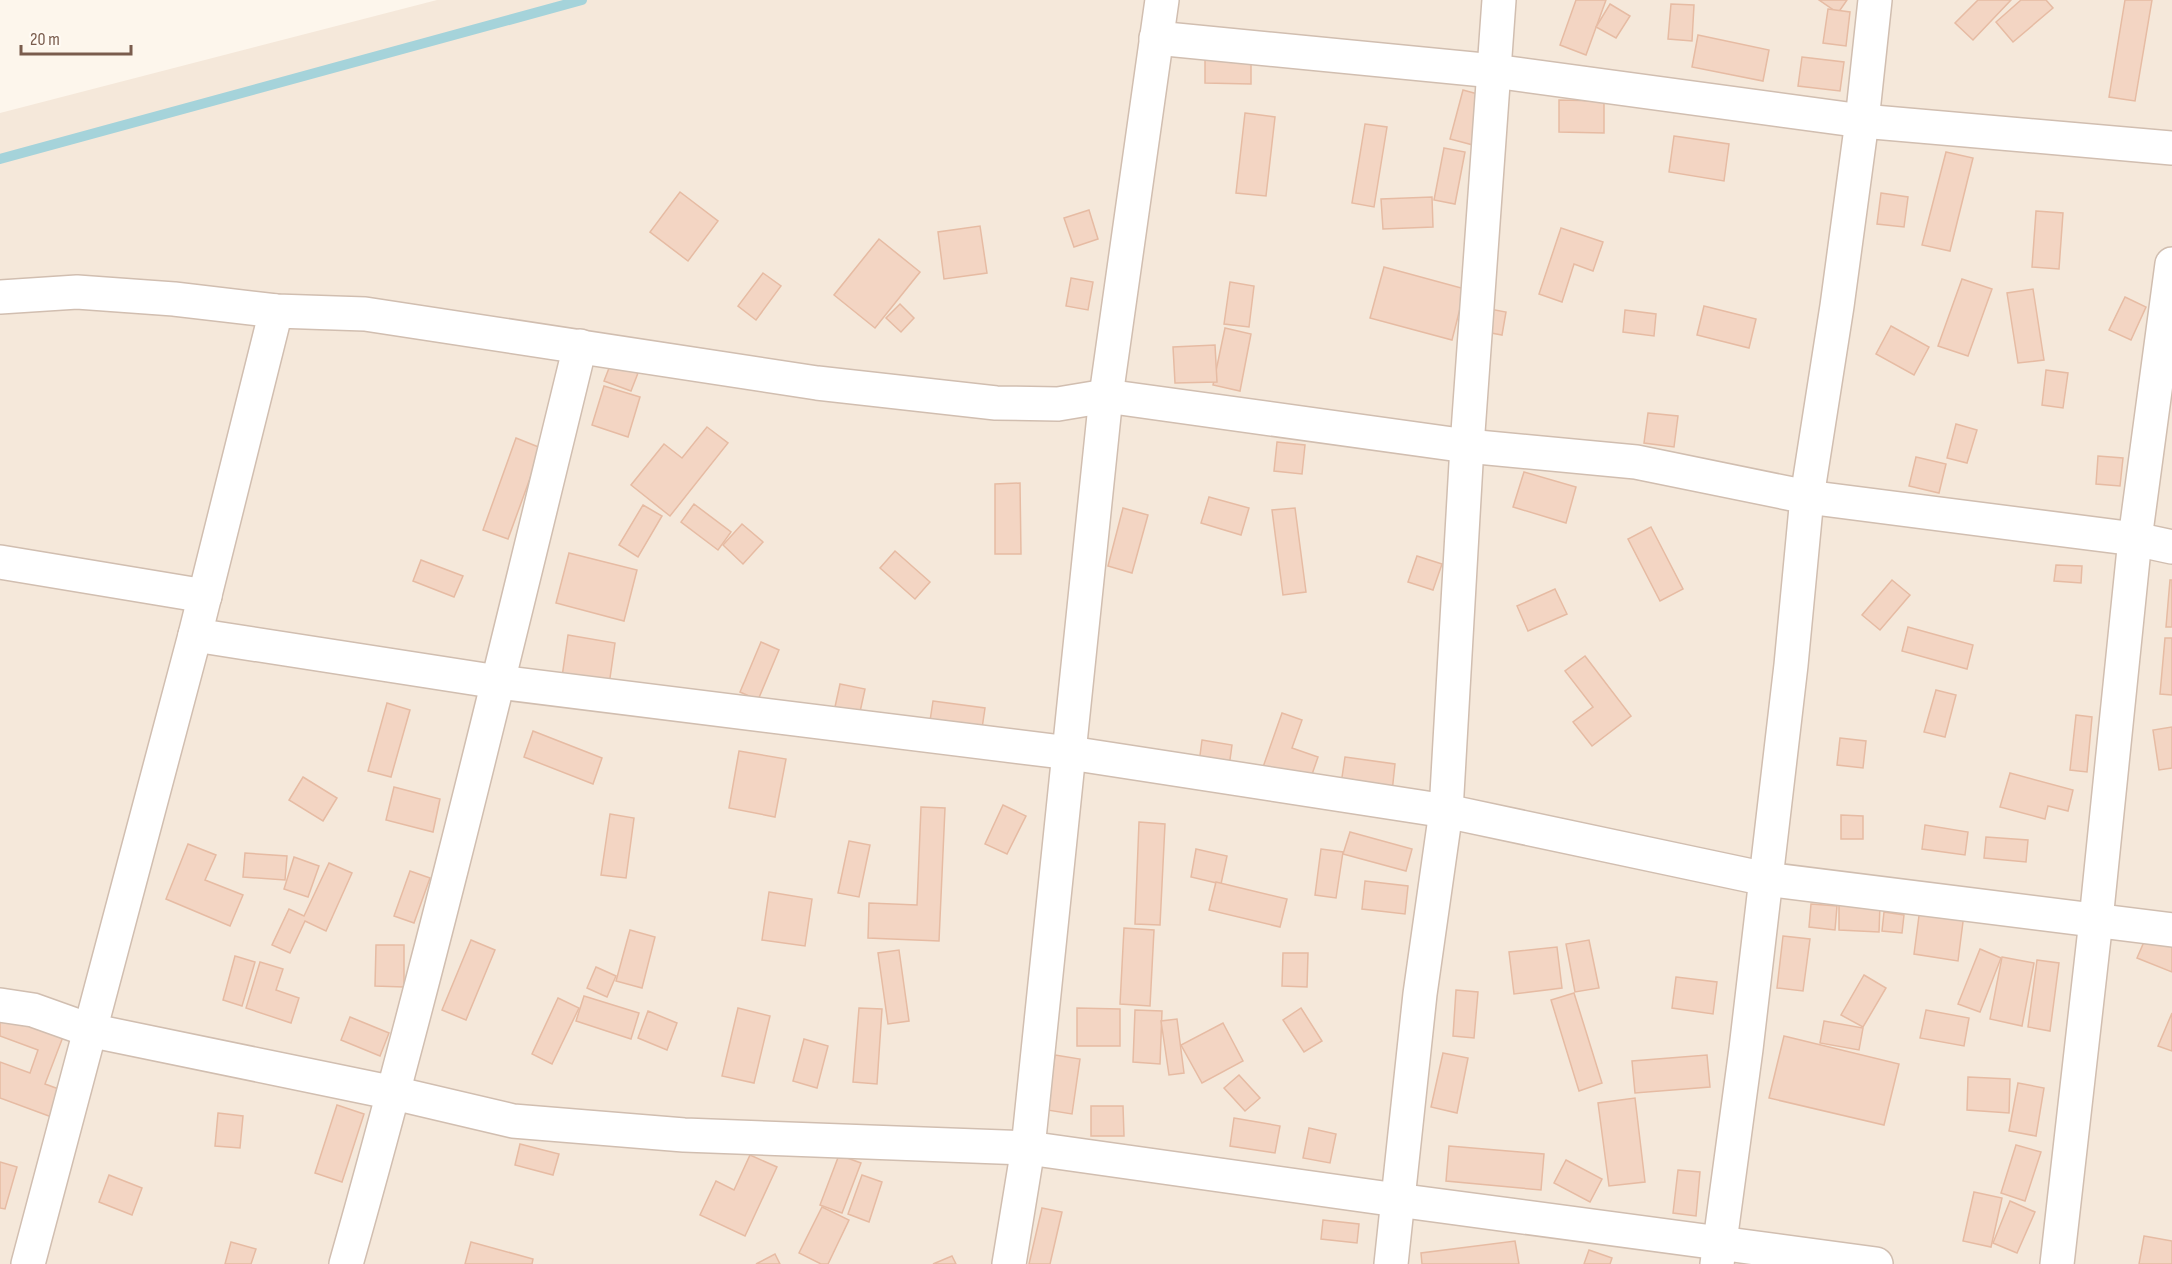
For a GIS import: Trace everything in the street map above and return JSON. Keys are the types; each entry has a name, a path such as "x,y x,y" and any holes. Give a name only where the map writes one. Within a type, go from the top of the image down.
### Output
{"street":[{"path":"1009,1264 1028,1148 1106,396 1161,0"},
{"path":"1391,1264 1420,994 1446,811 1467,446 1499,0"},
{"path":"1718,1254 1766,879 1791,665 1807,497 1837,306 1862,121 1875,0"},
{"path":"1156,38 1494,71 1862,121 2172,148"},
{"path":"2057,1264 2096,920 2135,539 2172,264"},
{"path":"0,297 77,292 174,299 276,311 365,314 817,383 996,403 1058,404 1106,396 1467,446 1636,462 1807,497 2135,539 2172,547"},
{"path":"28,1264 195,635 276,311"},
{"path":"346,1264 394,1094 580,346"},
{"path":"0,562 205,596"},
{"path":"195,635 498,682 1070,753 1446,811 1766,879 2172,930"},
{"path":"0,1005 33,1010 89,1030 513,1121 684,1135 1028,1148 1397,1200 1718,1254 1876,1264"}],"shaded area":[{"path":"437,0 2172,0 2172,1264 0,1264 0,113"}],"building":[{"path":"1576,0 1606,0 1586,55 1560,45"},
{"path":"1819,0 1847,0 1838,13"},
{"path":"1978,0 2011,0 1973,40 1955,23"},
{"path":"2021,0 2046,0 2053,8 2013,42 1996,22"},
{"path":"2125,0 2152,0 2135,101 2109,97"},
{"path":"1610,4 1630,16 1616,38 1596,27"},
{"path":"1671,4 1694,5 1692,41 1668,39"},
{"path":"1828,9 1850,12 1846,46 1823,43"},
{"path":"1698,35 1769,50 1763,81 1692,67"},
{"path":"1802,57 1844,62 1840,91 1798,86"},
{"path":"1205,58 1251,60 1251,84 1205,83"},
{"path":"1463,90 1485,96 1473,145 1450,139"},
{"path":"1559,100 1604,101 1604,133 1559,132"},
{"path":"1245,113 1275,117 1266,196 1236,193"},
{"path":"1365,124 1387,127 1374,207 1352,203"},
{"path":"1674,136 1729,144 1724,181 1669,172"},
{"path":"1444,148 1465,152 1455,204 1434,200"},
{"path":"1946,152 1973,158 1950,251 1922,245"},
{"path":"680,192 718,221 688,261 650,232"},
{"path":"1881,193 1908,197 1904,227 1877,224"},
{"path":"1432,197 1433,227 1383,229 1381,199"},
{"path":"1089,210 1098,239 1074,247 1064,218"},
{"path":"2036,211 2063,213 2059,269 2032,267"},
{"path":"980,226 987,273 944,279 938,232"},
{"path":"1561,228 1603,242 1593,271 1574,264 1562,302 1539,294"},
{"path":"879,239 920,272 875,328 834,295"},
{"path":"1384,267 1465,289 1452,340 1370,318"},
{"path":"763,273 781,286 756,320 738,306"},
{"path":"1071,278 1093,282 1088,310 1066,306"},
{"path":"1962,279 1992,289 1968,356 1938,346"},
{"path":"1230,282 1254,286 1249,327 1224,324"},
{"path":"2033,289 2044,360 2018,363 2007,293"},
{"path":"2125,297 2146,307 2131,340 2109,330"},
{"path":"900,304 914,318 901,332 886,318"},
{"path":"1704,306 1756,319 1749,348 1697,335"},
{"path":"1479,307 1506,312 1502,335 1475,330"},
{"path":"1625,310 1656,314 1654,336 1623,332"},
{"path":"1891,326 1929,347 1914,375 1876,354"},
{"path":"1225,328 1251,334 1240,391 1213,385"},
{"path":"1215,345 1217,382 1175,383 1173,347"},
{"path":"611,363 638,373 631,391 604,381"},
{"path":"2046,370 2068,373 2063,408 2042,405"},
{"path":"604,386 640,397 628,437 592,425"},
{"path":"1648,413 1678,416 1674,447 1644,443"},
{"path":"1956,424 1977,430 1967,463 1947,458"},
{"path":"707,427 728,443 670,516 631,485 664,444 682,458"},
{"path":"516,438 541,448 508,539 483,530"},
{"path":"1277,442 1305,445 1302,474 1274,471"},
{"path":"2098,456 2123,458 2120,486 2096,484"},
{"path":"1916,457 1946,464 1939,493 1909,486"},
{"path":"1524,472 1576,487 1566,523 1513,507"},
{"path":"1020,483 1021,554 995,554 995,484"},
{"path":"1209,497 1249,508 1241,535 1201,523"},
{"path":"694,504 731,532 718,550 681,522"},
{"path":"643,505 662,516 638,557 619,545"},
{"path":"1123,508 1148,515 1132,573 1108,566"},
{"path":"1295,508 1306,592 1283,595 1272,510"},
{"path":"742,524 763,542 743,564 723,545"},
{"path":"1651,527 1683,589 1660,601 1628,539"},
{"path":"895,551 930,582 915,599 880,568"},
{"path":"569,553 637,570 624,621 556,603"},
{"path":"1417,556 1442,564 1433,590 1408,582"},
{"path":"421,560 463,576 454,597 413,581"},
{"path":"2056,565 2082,566 2081,583 2054,581"},
{"path":"1892,580 1910,595 1880,630 1862,615"},
{"path":"2170,580 2172,580 2172,627 2166,627"},
{"path":"1555,589 1567,614 1528,631 1517,606"},
{"path":"1908,627 1973,645 1967,669 1902,651"},
{"path":"568,635 615,643 609,685 562,677"},
{"path":"2165,638 2172,638 2172,695 2160,694"},
{"path":"761,642 779,650 758,700 740,692"},
{"path":"1585,656 1631,716 1592,746 1573,722 1593,707 1565,671"},
{"path":"840,684 865,689 858,721 833,716"},
{"path":"1936,690 1956,695 1945,737 1924,732"},
{"path":"933,701 985,708 980,742 928,734"},
{"path":"387,703 410,710 391,777 368,771"},
{"path":"1282,713 1302,720 1292,748 1318,757 1308,786 1262,770"},
{"path":"2076,715 2092,717 2087,772 2070,770"},
{"path":"2172,727 2172,768 2159,770 2153,730"},
{"path":"533,731 602,758 593,784 524,757"},
{"path":"1840,738 1866,741 1863,768 1837,765"},
{"path":"1202,740 1232,745 1229,767 1199,763"},
{"path":"739,751 786,759 775,817 729,808"},
{"path":"1345,757 1395,764 1392,792 1341,784"},
{"path":"2010,773 2073,790 2068,811 2048,806 2045,819 2000,807"},
{"path":"303,777 337,798 323,821 289,800"},
{"path":"394,787 440,799 433,832 386,820"},
{"path":"1003,805 1026,816 1007,854 985,844"},
{"path":"921,807 945,808 939,941 868,938 869,903 917,905"},
{"path":"610,814 634,818 626,878 601,875"},
{"path":"1841,815 1863,816 1863,839 1841,839"},
{"path":"1139,822 1165,824 1160,925 1135,924"},
{"path":"1925,825 1968,832 1965,855 1922,849"},
{"path":"1350,832 1412,849 1406,871 1343,854"},
{"path":"1986,837 2028,840 2026,862 1984,858"},
{"path":"849,841 870,845 859,897 838,893"},
{"path":"188,844 216,855 205,880 243,895 230,926 166,899"},
{"path":"1196,849 1227,856 1221,884 1191,877"},
{"path":"1321,849 1343,852 1336,898 1315,895"},
{"path":"245,853 287,856 285,880 243,877"},
{"path":"294,857 319,866 308,897 284,889"},
{"path":"329,863 352,873 326,931 305,921 290,953 272,945 289,909 304,916"},
{"path":"410,871 430,878 414,923 394,916"},
{"path":"1365,881 1408,886 1405,914 1362,909"},
{"path":"1216,882 1287,899 1280,927 1209,910"},
{"path":"769,892 812,899 805,946 762,940"},
{"path":"1811,904 1837,906 1835,930 1809,927"},
{"path":"1839,904 1880,905 1879,932 1839,930"},
{"path":"1920,908 1964,914 1958,961 1914,954"},
{"path":"1884,912 1904,915 1902,933 1882,931"},
{"path":"1124,928 1154,930 1150,1006 1120,1004"},
{"path":"2150,928 2172,937 2172,972 2137,958"},
{"path":"630,930 655,937 642,988 616,981"},
{"path":"1783,936 1810,939 1803,991 1777,988"},
{"path":"471,940 495,950 466,1020 442,1010"},
{"path":"1589,940 1599,988 1575,992 1566,944"},
{"path":"376,945 404,945 404,987 375,986"},
{"path":"1557,947 1562,988 1514,994 1509,952"},
{"path":"1980,949 2001,958 1980,1012 1958,1004"},
{"path":"899,950 909,1021 888,1024 878,953"},
{"path":"1283,953 1308,953 1307,987 1282,986"},
{"path":"235,956 255,962 242,1006 223,1000"},
{"path":"2002,957 2034,963 2022,1026 1990,1019"},
{"path":"2037,960 2059,963 2050,1031 2028,1027"},
{"path":"260,962 283,969 276,990 299,998 291,1023 246,1008"},
{"path":"596,967 616,976 607,997 587,988"},
{"path":"1864,975 1886,988 1863,1027 1841,1015"},
{"path":"1676,977 1717,982 1713,1014 1672,1008"},
{"path":"1456,990 1478,992 1474,1038 1453,1036"},
{"path":"1574,993 1602,1083 1579,1091 1551,1000"},
{"path":"584,996 639,1013 631,1039 576,1021"},
{"path":"558,998 579,1008 552,1064 532,1054"},
{"path":"0,1004 66,1029 45,1084 67,1092 57,1119 0,1098 0,1062 30,1073 38,1050 0,1036"},
{"path":"738,1008 770,1016 754,1083 722,1076"},
{"path":"859,1008 882,1009 877,1084 853,1082"},
{"path":"1077,1008 1120,1009 1120,1046 1077,1046"},
{"path":"1301,1008 1322,1041 1304,1052 1283,1020"},
{"path":"1135,1010 1162,1011 1160,1064 1133,1062"},
{"path":"1926,1010 1969,1018 1964,1046 1920,1038"},
{"path":"648,1011 677,1023 667,1050 638,1038"},
{"path":"2172,1013 2172,1051 2158,1046"},
{"path":"350,1017 389,1033 380,1056 341,1040"},
{"path":"1177,1019 1184,1073 1169,1075 1161,1021"},
{"path":"1824,1021 1863,1028 1859,1050 1820,1043"},
{"path":"1223,1023 1243,1061 1202,1083 1181,1045"},
{"path":"1784,1036 1899,1064 1884,1125 1769,1098"},
{"path":"804,1039 828,1046 817,1088 793,1081"},
{"path":"1443,1053 1468,1058 1457,1113 1431,1107"},
{"path":"1055,1055 1080,1059 1072,1114 1047,1110"},
{"path":"1707,1055 1710,1087 1635,1093 1632,1061"},
{"path":"1239,1075 1260,1098 1245,1111 1224,1088"},
{"path":"1968,1077 2010,1079 2009,1113 1967,1110"},
{"path":"2018,1083 2044,1088 2036,1136 2009,1131"},
{"path":"1635,1098 1645,1182 1609,1186 1598,1103"},
{"path":"337,1105 364,1114 342,1182 315,1173"},
{"path":"1091,1106 1123,1106 1124,1136 1091,1136"},
{"path":"218,1113 243,1116 240,1148 215,1146"},
{"path":"1234,1118 1280,1126 1275,1153 1230,1146"},
{"path":"1309,1128 1336,1134 1330,1163 1303,1158"},
{"path":"520,1144 559,1154 553,1175 515,1165"},
{"path":"2016,1145 2041,1152 2025,1201 2001,1193"},
{"path":"1449,1146 1544,1154 1541,1190 1446,1181"},
{"path":"750,1155 777,1167 745,1236 700,1215 716,1181 734,1190"},
{"path":"839,1155 861,1163 842,1213 820,1205"},
{"path":"1566,1160 1602,1179 1590,1202 1554,1183"},
{"path":"0,1162 17,1167 5,1209 0,1208"},
{"path":"1678,1170 1700,1172 1696,1216 1673,1213"},
{"path":"109,1175 142,1188 132,1215 99,1202"},
{"path":"862,1175 882,1182 869,1222 848,1214"},
{"path":"1974,1192 2002,1198 1991,1247 1963,1241"},
{"path":"2010,1201 2035,1212 2017,1253 1993,1243"},
{"path":"822,1207 849,1220 828,1264 821,1264 799,1253"},
{"path":"1042,1208 1062,1212 1050,1264 1029,1264"},
{"path":"1323,1220 1359,1224 1357,1243 1321,1239"},
{"path":"2144,1236 2172,1241 2172,1264 2139,1264"},
{"path":"1515,1241 1519,1264 1422,1264 1421,1253"},
{"path":"231,1242 256,1249 251,1264 225,1264"},
{"path":"471,1242 533,1259 532,1264 465,1264"},
{"path":"1589,1250 1612,1258 1610,1264 1584,1264"},
{"path":"775,1254 780,1264 756,1264"},
{"path":"952,1256 956,1264 933,1264"}],"waterway":[{"path":"0,159 582,0"}]}
